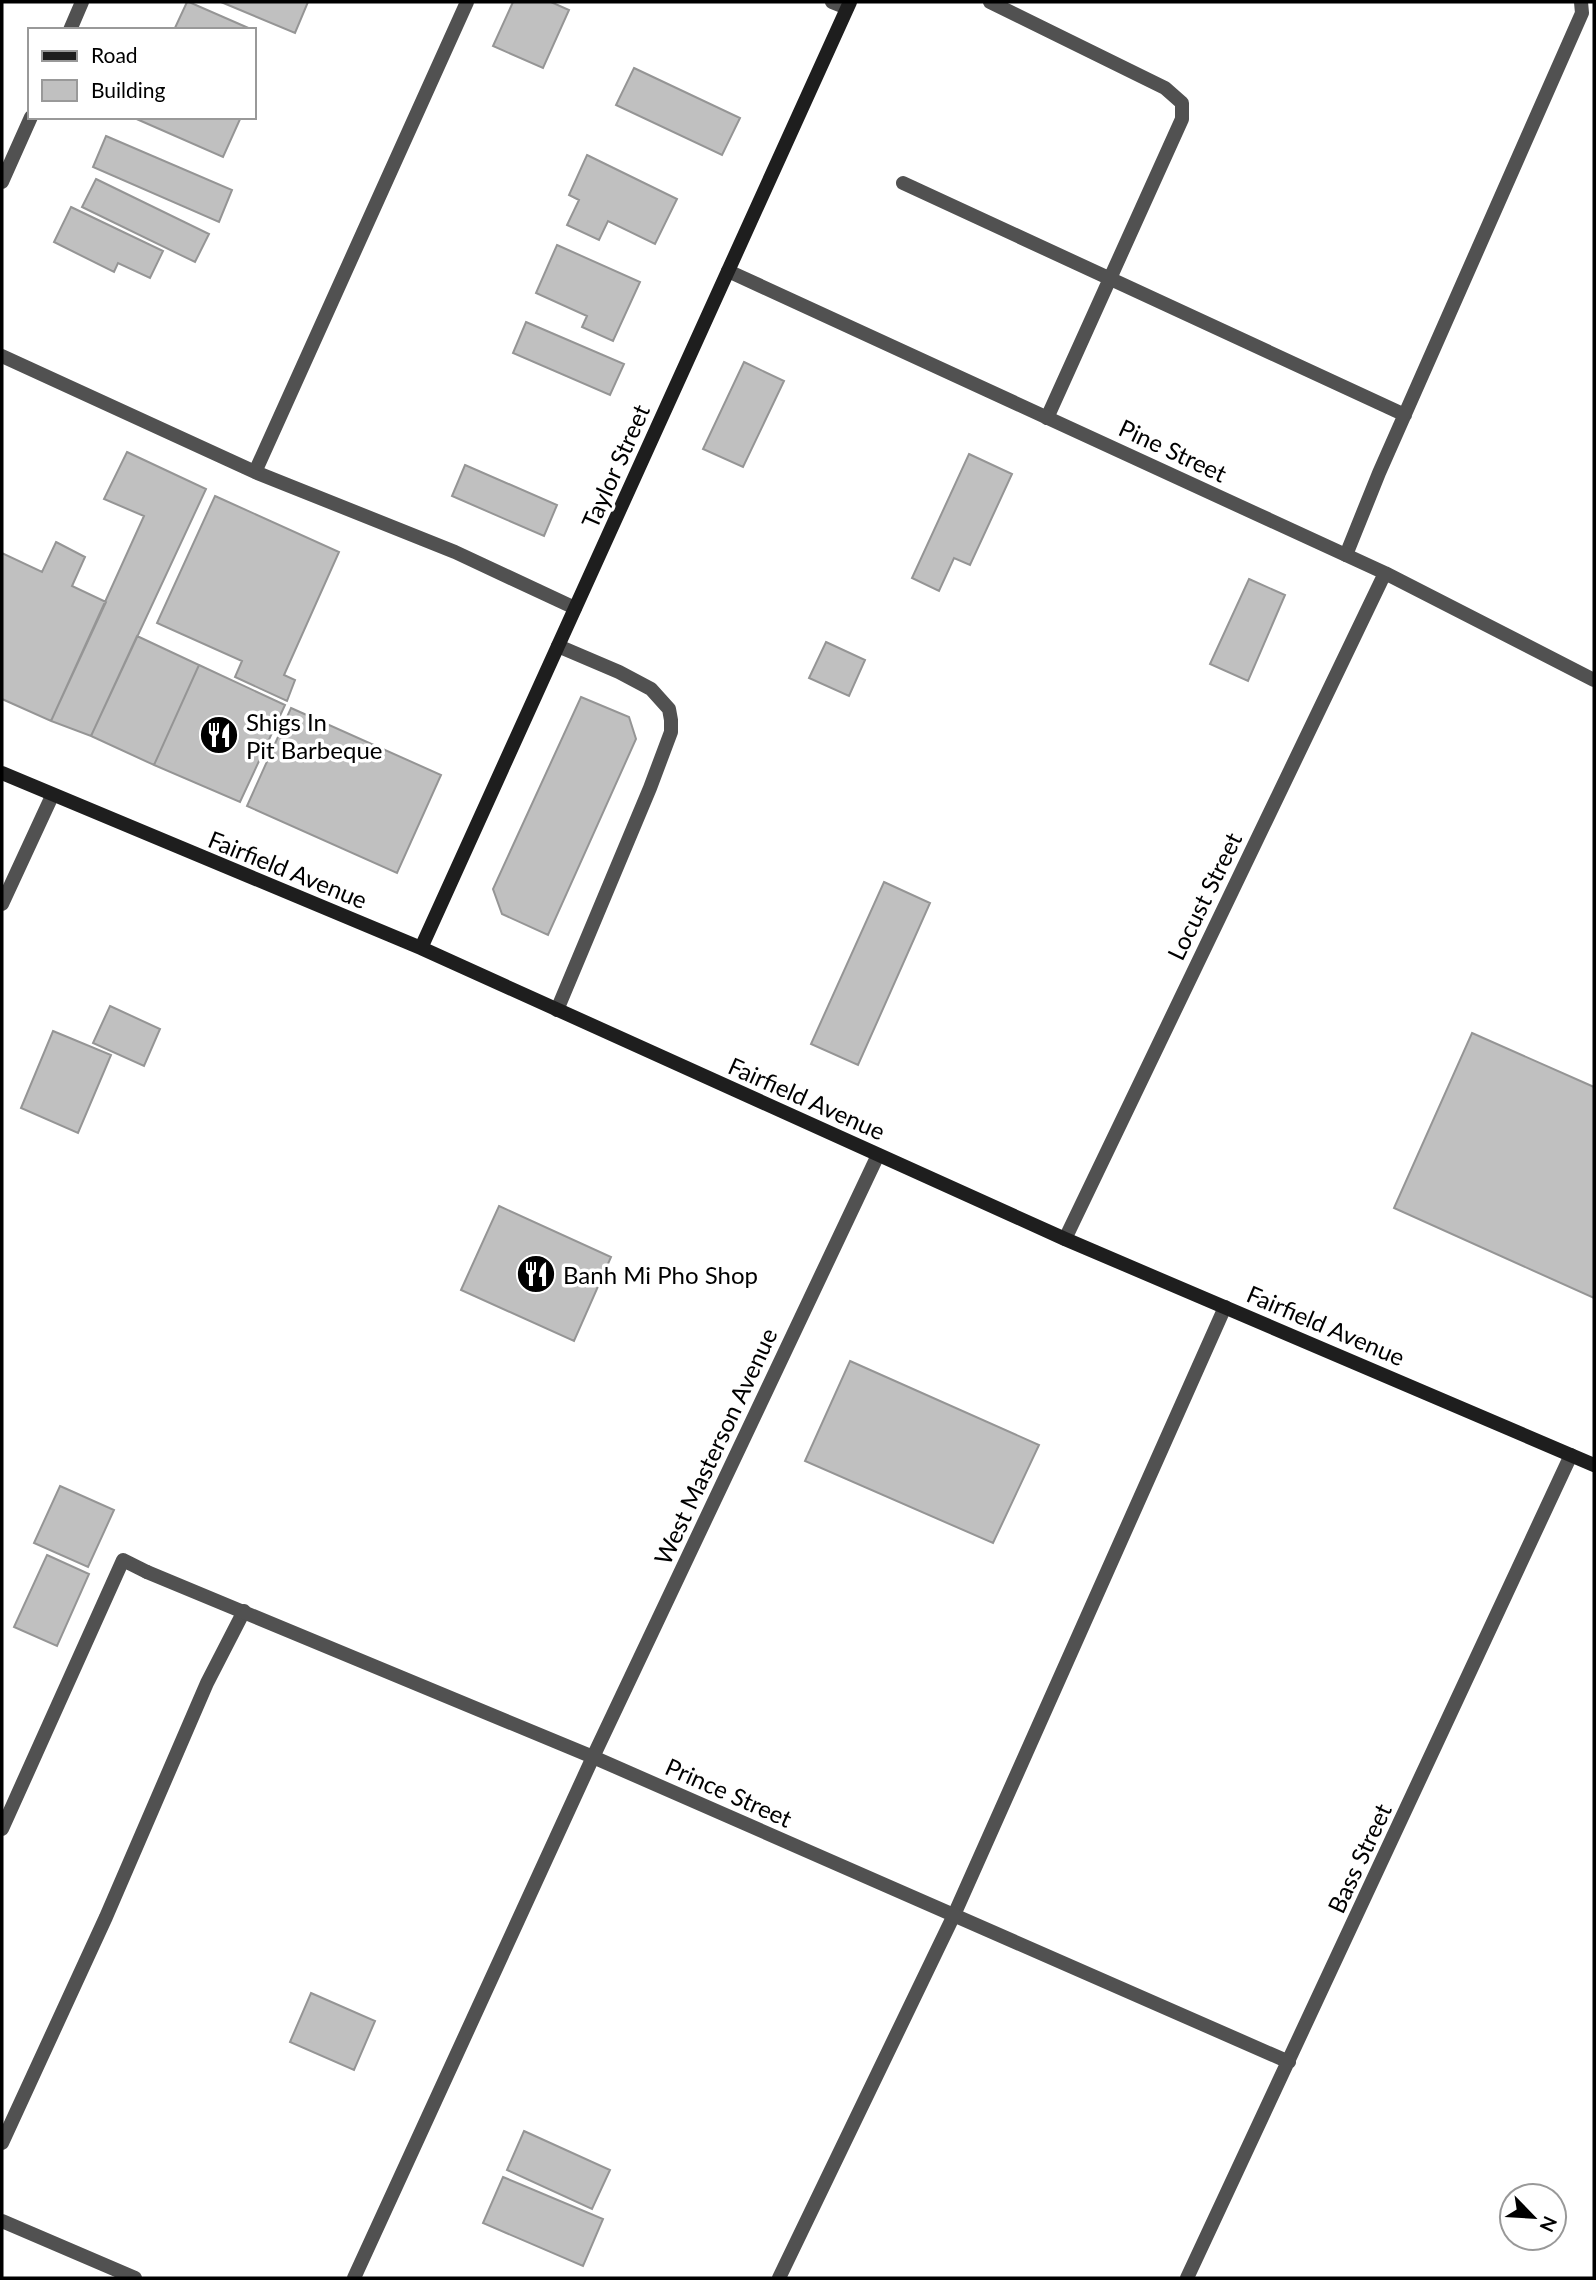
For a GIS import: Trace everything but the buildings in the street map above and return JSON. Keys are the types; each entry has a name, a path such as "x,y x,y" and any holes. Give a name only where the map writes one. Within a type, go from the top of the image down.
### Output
{"main road":[{"name":"Taylor Street","path":"421,948 848,5"},
{"name":"Fairfield Avenue","path":"2,773 51,796 421,948 1065,1239 1594,1465"}],"street":[{"path":"71,28 82,2"},
{"path":"255,472 467,2"},
{"path":"832,2 848,5"},
{"path":"990,2 1165,88 1182,103 1182,119 1047,418"},
{"path":"1346,555 1582,13 1581,2"},
{"path":"2,182 30,119"},
{"path":"903,183 1405,415"},
{"name":"Pine Street","path":"728,271 1385,573 1594,680"},
{"path":"2,356 255,472 455,552 575,608"},
{"name":"Locust Street","path":"1065,1239 1385,573"},
{"path":"557,1010 671,732 669,709 651,689 558,646"},
{"path":"2,904 51,796"},
{"name":"West Masterson Avenue","path":"354,2278 593,1757 878,1155"},
{"path":"779,2278 954,1915 1225,1307"},
{"name":"Bass Street","path":"1187,2278 1571,1455"},
{"name":"Prince Street","path":"2,1829 123,1560 593,1757 1289,2062"},
{"path":"2,2143 101,1929 207,1683 244,1611"},
{"path":"2,2221 135,2278"}],"place":[{"name":"Shigs In Pit Barbeque","path":"219,735"},
{"name":"Banh Mi Pho Shop","path":"536,1274"}]}
